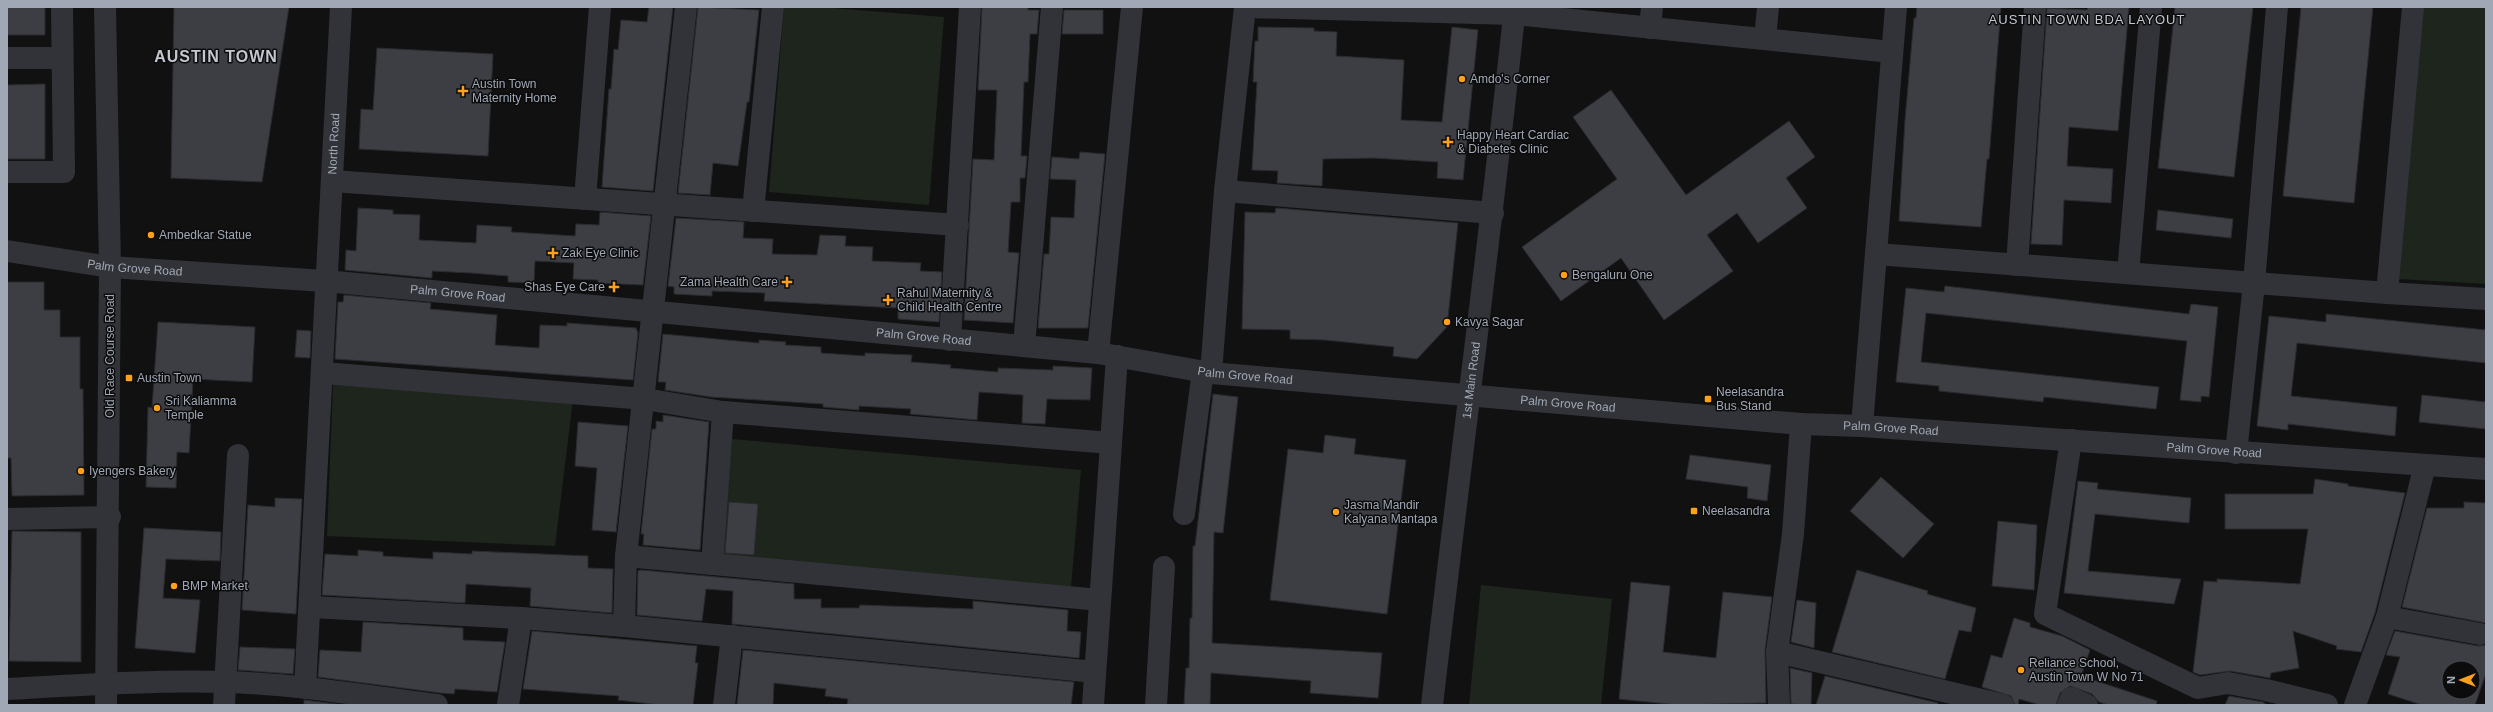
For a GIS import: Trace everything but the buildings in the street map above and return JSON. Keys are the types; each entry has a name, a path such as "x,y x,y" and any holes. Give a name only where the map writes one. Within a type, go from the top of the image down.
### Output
{"street":[{"path":"7,172 64,172 62,7"},
{"name":"Old Race Course Road","path":"105,7 110,267 110,517 108,683 106,705"},
{"name":"North Road","path":"305,688 311,607 323,373 325,281 341,7"},
{"path":"585,199 600,7"},
{"path":"624,626 626,556 654,311 686,7"},
{"path":"753,211 773,7"},
{"path":"950,340 970,7"},
{"path":"1024,346 1052,7"},
{"path":"1093,705 1111,443 1108,355 1132,7"},
{"path":"1184,514 1207,372 1225,191 1246,7 1515,11 1651,17 1765,39 1892,52"},
{"path":"1765,39 1768,7"},
{"path":"1862,426 1896,7"},
{"path":"2016,264 2035,7"},
{"path":"2128,273 2151,7"},
{"path":"2236,453 2254,283 2278,7"},
{"path":"2387,293 2414,7"},
{"name":"1st Main Road","path":"1432,705 1468,394 1493,213 1515,11"},
{"path":"7,58 62,58"},
{"path":"332,181 958,225"},
{"path":"1225,191 1493,213"},
{"name":"Palm Grove Road","path":"7,251 110,267 325,281 1024,346 1108,355 1207,372 1801,424 1862,426 2236,453 2486,469"},
{"path":"1876,254 2387,293 2486,299"},
{"path":"323,373 644,399 723,412 1111,443"},
{"path":"712,564 723,412"},
{"path":"1779,705 1777,652 1793,534 1801,424"},
{"path":"2071,440 2045,614 2198,688 2228,683 2266,690 2327,705"},
{"path":"224,705 238,455"},
{"path":"2355,705 2387,617 2425,465"},
{"path":"7,519 110,517"},
{"path":"626,556 1100,600"},
{"path":"1156,705 1164,567"},
{"path":"311,607 521,618 624,626 1095,672"},
{"path":"2387,617 2480,634"},
{"path":"508,705 521,618"},
{"path":"724,705 732,636"},
{"path":"1777,652 1978,702 2004,705"},
{"path":"7,689 108,683 226,682 305,688 437,705"},
{"path":"2068,705 2071,698 2087,705"}],"shaded area":[{"path":"784,7 820,7 944,17 929,205 769,192"},
{"path":"2423,7 2486,7 2486,284 2398,279"},
{"path":"333,385 573,400 555,546 327,536"},
{"path":"732,439 1081,470 1071,588 722,558"},
{"path":"1481,585 1612,599 1601,705 1469,705"}],"place":[{"name":"Amdo's Corner","path":"1462,79"},
{"name":"Austin Town Maternity Home","path":"463,91"},
{"name":"Happy Heart Cardiac & Diabetes Clinic","path":"1448,142"},
{"name":"Ambedkar Statue","path":"151,235"},
{"name":"Zak Eye Clinic","path":"553,253"},
{"name":"Bengaluru One","path":"1564,275"},
{"name":"Zama Health Care","path":"787,282"},
{"name":"Shas Eye Care","path":"614,287"},
{"name":"Rahul Maternity & Child Health Centre","path":"888,300"},
{"name":"Kavya Sagar","path":"1447,322"},
{"name":"Austin Town","path":"129,378"},
{"name":"Neelasandra Bus Stand","path":"1708,399"},
{"name":"Sri Kaliamma Temple","path":"157,408"},
{"name":"Iyengers Bakery","path":"81,471"},
{"name":"Neelasandra","path":"1694,511"},
{"name":"Jasma Mandir Kalyana Mantapa","path":"1336,512"},
{"name":"BMP Market","path":"174,586"},
{"name":"Reliance School, Austin Town W No 71","path":"2021,670"}],"district":[{"name":"AUSTIN TOWN BDA LAYOUT","path":"2087,19"},
{"name":"AUSTIN TOWN","path":"216,56"}]}
